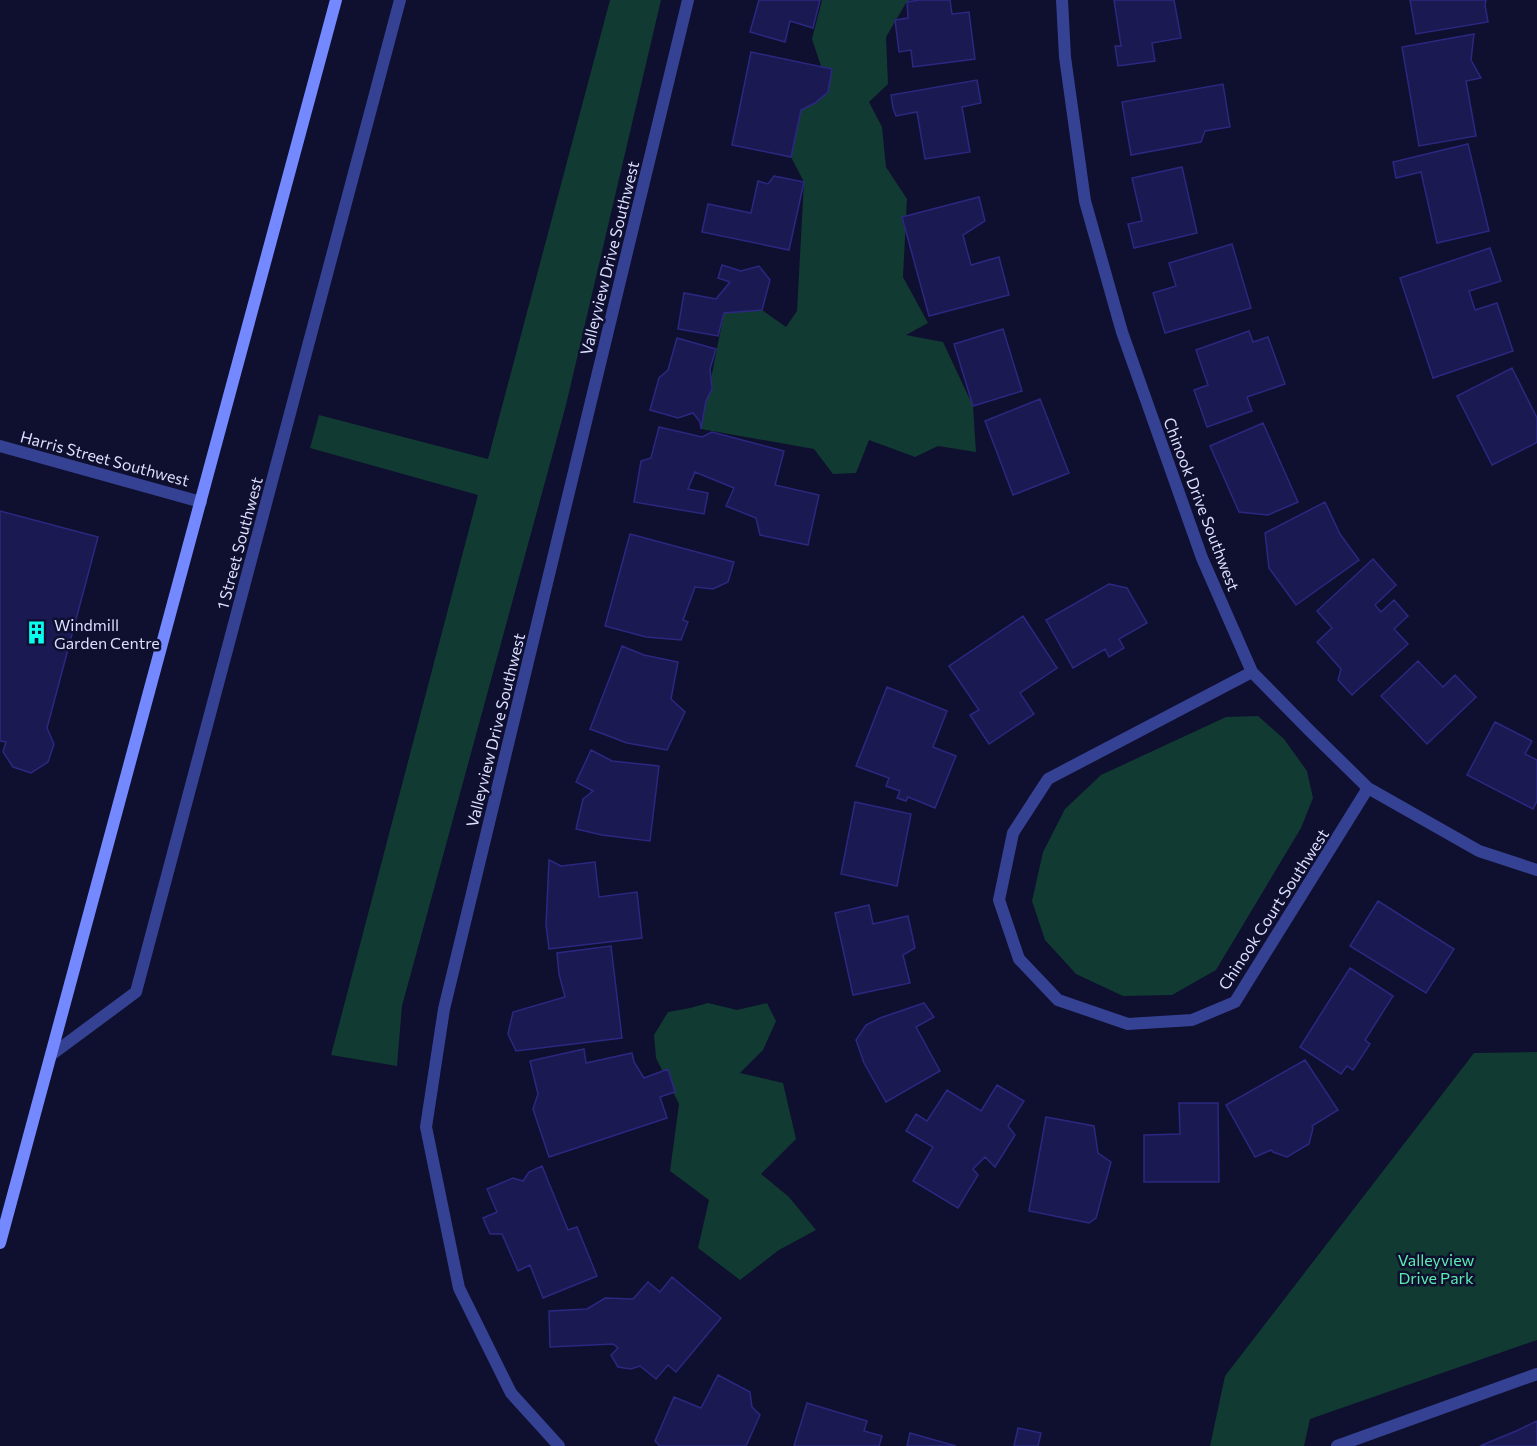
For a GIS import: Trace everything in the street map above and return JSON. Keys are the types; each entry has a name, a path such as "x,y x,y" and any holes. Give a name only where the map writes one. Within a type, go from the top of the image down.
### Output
{"street":[{"path":"0,1244 336,0"},
{"name":"1 Street Southwest","path":"51,1056 136,992 400,0"},
{"name":"Valleyview Drive Southwest","path":"558,1446 511,1393 459,1288 426,1127 444,1009 688,0"},
{"name":"Chinook Drive Southwest","path":"1062,0 1065,57 1083,190 1094,234 1122,332 1202,558 1252,672 1368,788 1479,851 1537,870"},
{"name":"Harris Street Southwest","path":"0,446 201,502"},
{"name":"Chinook Court Southwest","path":"1252,672 1048,779 1013,833 999,900 1019,959 1059,1000 1128,1024 1192,1020 1235,1002 1368,788"},
{"path":"1337,1446 1537,1374"}],"green space":[{"path":"610,0 661,0 566,405 402,1006 397,1066 331,1055 478,495 310,448 319,415 488,459"},
{"path":"822,0 910,0 886,37 888,84 869,102 882,127 886,167 907,199 903,277 928,323 906,335 943,342 973,406 976,452 938,446 915,457 869,440 856,473 833,474 814,449 701,429 724,313 762,310 786,327 797,311 804,182 791,157 801,110 828,92 832,69 821,66 812,39"},
{"path":"1258,716 1284,739 1307,771 1313,798 1301,828 1216,970 1172,995 1123,996 1076,974 1045,940 1032,901 1043,852 1065,809 1101,775 1226,717"},
{"path":"708,1003 737,1010 767,1003 776,1021 763,1050 740,1073 783,1083 796,1139 761,1174 789,1197 816,1230 779,1250 740,1280 698,1248 709,1200 670,1171 679,1104 656,1058 654,1035 668,1012"},
{"name":"Valleyview Drive Park","path":"1537,1052 1537,1340 1310,1419 1304,1446 1210,1446 1225,1376 1474,1053"}],"building":[{"path":"759,0 820,0 813,28 790,21 785,42 750,32"},
{"path":"950,0 952,14 969,12 975,59 913,67 911,50 899,52 895,20 908,18 907,2"},
{"path":"1114,0 1174,0 1181,38 1152,43 1155,61 1118,66 1115,46 1121,46"},
{"path":"1410,0 1486,0 1488,22 1416,34"},
{"path":"1474,34 1471,60 1481,78 1466,81 1476,136 1419,146 1402,47"},
{"path":"751,52 832,69 828,92 815,103 801,110 791,157 732,145"},
{"path":"977,80 981,103 962,107 970,152 925,159 917,112 896,116 891,95"},
{"path":"1223,84 1230,127 1205,131 1201,142 1131,155 1122,102"},
{"path":"1468,144 1489,231 1437,243 1421,172 1396,178 1393,162"},
{"path":"1182,167 1197,233 1134,248 1128,224 1142,221 1132,178"},
{"path":"774,176 804,182 789,250 702,232 708,204 751,213 758,181 768,184"},
{"path":"979,197 985,221 963,235 971,265 999,257 1009,295 929,316 902,217"},
{"path":"1232,244 1251,308 1165,333 1153,293 1176,286 1169,263"},
{"path":"1490,248 1501,281 1469,291 1475,310 1497,303 1513,351 1433,378 1400,278"},
{"path":"722,265 741,271 759,266 770,280 762,310 724,313 718,336 678,329 684,293 716,299 730,282 718,278"},
{"path":"1003,329 1022,391 973,406 954,344"},
{"path":"1249,331 1253,342 1268,337 1285,384 1247,397 1252,411 1207,427 1194,390 1208,385 1196,350"},
{"path":"677,338 716,349 710,369 712,389 706,401 701,429 700,422 693,413 678,418 650,410 659,378 668,370"},
{"path":"1512,368 1537,418 1537,441 1492,465 1457,396"},
{"path":"1040,399 1069,473 1013,495 985,421"},
{"path":"1263,423 1298,502 1268,515 1239,512 1210,446"},
{"path":"659,427 702,437 712,432 784,451 775,485 819,495 808,545 760,535 756,518 726,506 734,488 695,472 688,489 708,493 704,514 634,502 641,461 651,458"},
{"path":"1325,502 1340,534 1359,560 1296,605 1269,568 1265,533"},
{"name":"Windmill Garden Centre","path":"0,511 98,537 47,728 54,744 48,762 31,773 13,767 3,752 6,742 0,741"},
{"path":"630,534 734,562 728,582 713,589 695,587 683,620 688,622 681,640 646,637 605,626"},
{"path":"1373,559 1396,585 1375,605 1381,612 1394,600 1408,616 1394,629 1408,644 1352,695 1338,680 1341,669 1317,642 1332,628 1317,611"},
{"path":"1109,584 1127,588 1147,623 1119,639 1124,648 1109,657 1105,649 1073,668 1046,620"},
{"path":"1023,616 1057,668 1020,693 1034,714 989,744 970,715 979,710 949,666"},
{"path":"622,646 644,655 678,662 671,699 685,712 667,750 627,743 590,729"},
{"path":"1418,661 1443,687 1455,675 1476,697 1427,744 1381,696"},
{"path":"887,687 947,711 933,747 956,756 935,808 908,797 906,801 897,798 900,791 886,786 889,778 856,766"},
{"path":"1495,722 1532,741 1525,754 1537,760 1537,801 1533,809 1467,775"},
{"path":"591,750 612,761 659,766 650,841 576,829 583,799 593,791 576,782"},
{"path":"855,802 911,814 897,886 841,874"},
{"path":"549,860 561,866 595,862 599,897 637,892 642,938 549,949 546,925"},
{"path":"1378,901 1454,949 1426,993 1350,946"},
{"path":"869,905 873,924 908,916 915,948 903,955 910,983 853,995 835,913"},
{"path":"611,946 622,1038 516,1051 508,1034 513,1012 565,997 557,953"},
{"path":"1350,968 1393,996 1365,1040 1370,1044 1353,1070 1347,1066 1341,1074 1300,1047"},
{"path":"924,1003 934,1017 916,1027 940,1071 886,1102 864,1063 856,1040 866,1025"},
{"path":"584,1049 586,1063 632,1053 634,1062 644,1078 668,1069 675,1092 660,1097 667,1118 549,1157 533,1109 538,1094 530,1061"},
{"path":"1305,1060 1338,1110 1312,1126 1309,1144 1287,1157 1271,1150 1255,1157 1226,1105"},
{"path":"997,1085 1024,1101 1008,1126 1015,1135 995,1167 985,1157 973,1169 978,1175 958,1208 913,1181 933,1147 906,1131 916,1114 927,1121 947,1090 981,1111"},
{"path":"1179,1103 1218,1103 1219,1182 1144,1182 1144,1135 1180,1134"},
{"path":"1046,1117 1094,1126 1098,1153 1111,1162 1096,1218 1089,1223 1029,1211"},
{"path":"542,1166 568,1230 577,1227 597,1276 543,1298 530,1265 518,1271 502,1234 490,1234 483,1218 497,1212 487,1189 513,1178 523,1181 529,1172"},
{"path":"672,1277 721,1318 676,1372 668,1365 656,1379 640,1366 631,1369 618,1367 611,1355 618,1348 613,1344 550,1347 549,1311 587,1309 605,1298 633,1299 648,1282 660,1292"},
{"path":"718,1375 750,1392 752,1407 760,1415 746,1446 660,1446 655,1441 674,1397 701,1408"},
{"path":"807,1403 867,1421 864,1431 882,1436 879,1446 794,1446"},
{"path":"1537,1421 1537,1446 1480,1446 1516,1431"},
{"path":"1018,1428 1041,1433 1038,1446 1014,1446"},
{"path":"910,1433 956,1446 907,1446"}],"place":[{"name":"Windmill Garden Centre","path":"36,633"}]}
